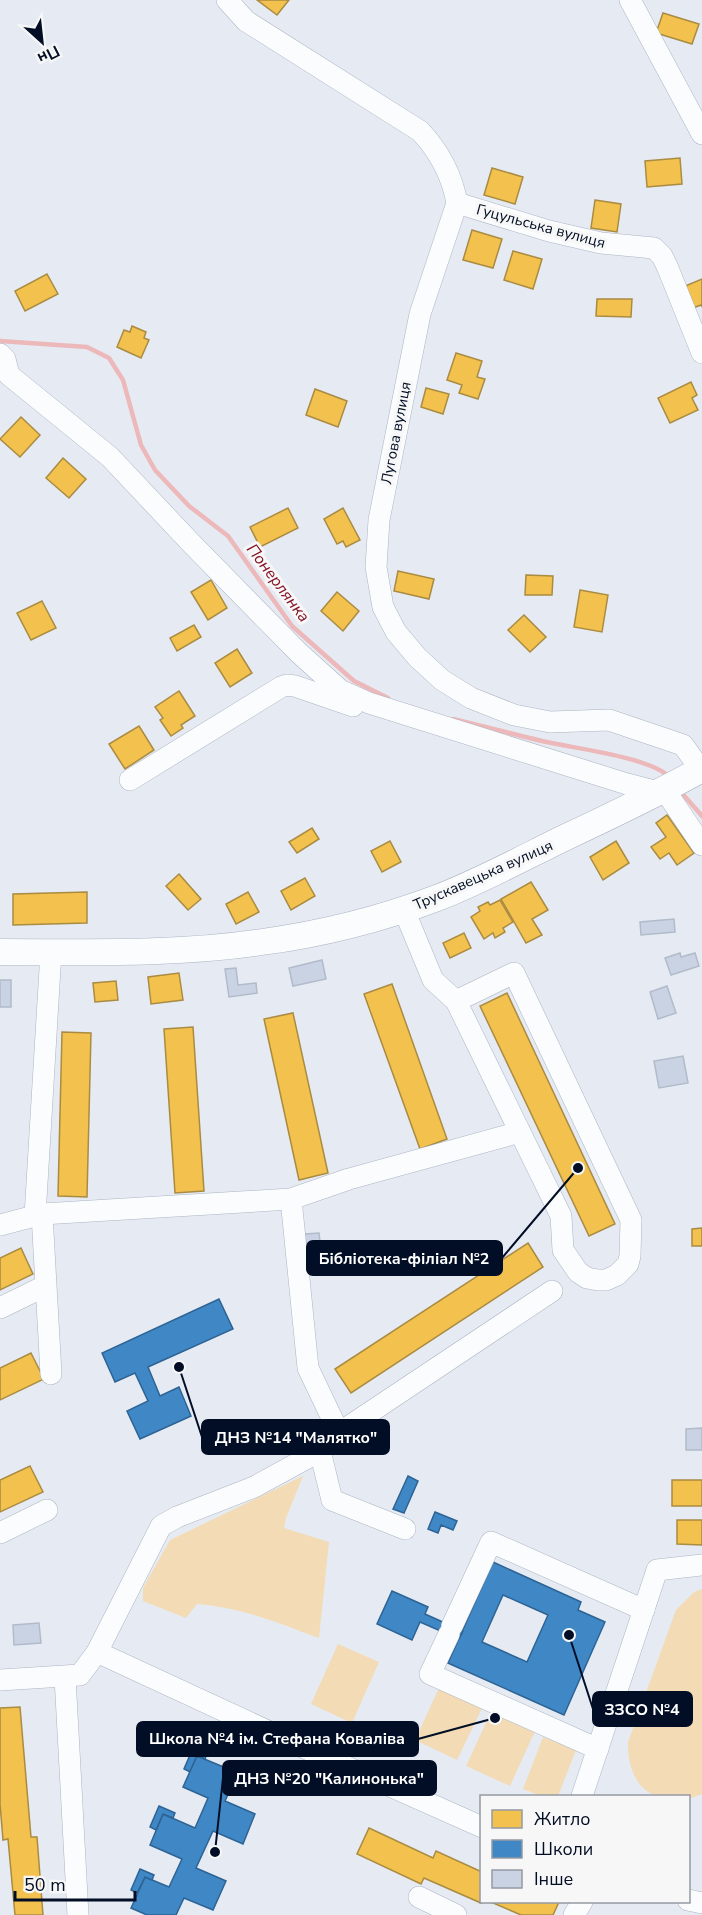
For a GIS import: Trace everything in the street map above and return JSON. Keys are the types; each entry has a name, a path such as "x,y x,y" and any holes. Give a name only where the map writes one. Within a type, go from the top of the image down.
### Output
{"main road":[{"name":"Трускавецька вулиця","path":"0,952 163,952 244,945 332,929 404,910 439,897 489,875 680,781"}],"street":[{"path":"227,0 246,21 420,131 431,142 449,174 458,203"},
{"path":"630,0 702,134"},
{"name":"Гуцульська вулиця","path":"458,203 549,231 601,243 654,248 662,255 702,353"},
{"name":"Лугова вулиця","path":"458,203 420,314 379,520 376,567 383,607 396,632 417,657 442,680 471,698 513,716 550,722 609,720 683,745 680,781 702,845"},
{"path":"4,365 110,457 299,653 340,690 369,703 616,781 680,781"},
{"path":"130,780 287,685 354,706 369,703"},
{"path":"404,910 433,981 456,1001 561,1216 563,1250 578,1272 587,1278 606,1280 617,1275 628,1264 631,1220 514,973 456,1001"},
{"path":"51,952 39,1215 51,1374"},
{"path":"0,1225 39,1215 291,1199 349,1179 520,1132"},
{"path":"291,1199 308,1368 339,1433"},
{"path":"0,1308 45,1286"},
{"path":"0,1680 80,1675 97,1652 161,1526 177,1517 254,1487 321,1451 339,1433 552,1291"},
{"path":"321,1451 333,1500 405,1529"},
{"path":"0,1533 47,1510"},
{"path":"598,1749 430,1674 491,1542 644,1610"},
{"path":"583,1795 657,1570 702,1565"},
{"path":"97,1652 480,1826"},
{"path":"64,1677 78,1915"},
{"path":"419,1897 456,1915"}],"shaded area":[{"path":"303,1476 284,1528 329,1542 319,1638 259,1616 229,1609 197,1604 186,1618 143,1601 143,1588 170,1540"},
{"path":"702,1589 702,1794 690,1799 690,1795 656,1795 644,1789 631,1767 628,1742 676,1610 694,1592"},
{"path":"338,1644 379,1662 352,1723 311,1704"},
{"path":"440,1686 483,1706 457,1760 415,1740"},
{"path":"491,1712 535,1731 510,1786 466,1766"},
{"path":"543,1737 576,1750 558,1795 538,1795 523,1789"}],"building: Житло":[{"path":"257,0 289,0 277,15"},
{"path":"663,13 699,24 692,44 656,33"},
{"path":"680,158 682,184 647,187 645,161"},
{"path":"492,168 523,177 515,204 484,195"},
{"path":"595,200 621,204 617,232 591,228"},
{"path":"472,230 502,239 493,268 463,260"},
{"path":"513,251 542,259 533,289 504,280"},
{"path":"47,274 58,294 25,311 15,291"},
{"path":"702,279 702,307 701,305 693,308 683,287"},
{"path":"597,299 632,299 631,317 596,316"},
{"path":"132,326 146,332 144,338 149,340 141,358 117,347 124,330 130,332"},
{"path":"456,353 482,361 477,377 485,379 478,399 459,393 462,385 447,380"},
{"path":"691,382 697,395 692,398 698,410 670,423 658,398"},
{"path":"426,388 449,394 443,414 421,407"},
{"path":"315,389 347,401 338,427 306,415"},
{"path":"21,417 40,435 20,457 0,439"},
{"path":"63,458 86,479 69,498 46,478"},
{"path":"288,508 298,528 260,547 250,527"},
{"path":"343,508 360,540 346,547 343,541 337,544 324,519"},
{"path":"398,571 434,579 429,599 394,591"},
{"path":"526,575 553,576 552,595 525,595"},
{"path":"211,580 227,608 208,620 191,592"},
{"path":"580,590 608,595 602,632 574,627"},
{"path":"337,592 359,611 343,631 321,611"},
{"path":"42,601 56,628 31,640 17,613"},
{"path":"524,615 546,637 530,652 508,630"},
{"path":"194,625 201,637 177,651 170,638"},
{"path":"237,649 252,673 230,687 215,663"},
{"path":"179,691 195,716 181,725 183,728 171,736 160,720 163,718 155,707"},
{"path":"139,726 154,750 125,769 109,744"},
{"path":"667,815 694,853 677,865 669,853 660,859 651,847 666,837 656,823"},
{"path":"312,828 319,839 297,853 289,842"},
{"path":"390,841 401,862 382,872 371,851"},
{"path":"616,841 629,863 603,880 590,857"},
{"path":"179,874 201,899 188,910 166,886"},
{"path":"305,878 315,896 291,910 281,891"},
{"path":"531,882 548,910 532,919 542,935 526,943 501,899"},
{"path":"87,892 87,923 13,925 13,894"},
{"path":"248,892 259,912 236,924 226,904"},
{"path":"500,900 513,922 503,928 505,932 495,938 493,933 484,939 471,917 480,911 478,907"},
{"path":"464,933 471,948 450,958 443,943"},
{"path":"179,973 183,1000 151,1004 148,977"},
{"path":"116,981 118,1000 95,1002 93,983"},
{"path":"392,984 447,1139 420,1149 364,994"},
{"path":"507,993 615,1224 589,1236 480,1006"},
{"path":"293,1013 328,1173 299,1180 264,1019"},
{"path":"193,1027 204,1191 175,1193 164,1029"},
{"path":"62,1032 91,1033 87,1197 58,1196"},
{"path":"702,1228 702,1246 692,1246 692,1229"},
{"path":"528,1243 543,1267 351,1393 335,1369"},
{"path":"21,1248 33,1274 0,1290 0,1258"},
{"path":"31,1353 44,1379 0,1400 0,1368"},
{"path":"30,1466 43,1492 0,1512 0,1480"},
{"path":"672,1480 702,1480 702,1506 672,1506"},
{"path":"677,1520 702,1520 702,1545 677,1544"},
{"path":"20,1707 31,1837 37,1837 43,1915 15,1915 8,1839 3,1840 0,1804 0,1708"},
{"path":"369,1828 433,1858 436,1851 480,1871 480,1903 424,1878 421,1884 357,1854"},
{"path":"493,1903 559,1903 553,1915 521,1915"}],"building: Школи":[{"path":"219,1299 233,1329 148,1367 160,1396 179,1387 191,1416 140,1439 127,1411 148,1401 135,1373 115,1382 102,1353"},
{"path":"408,1476 418,1481 404,1513 393,1509"},
{"path":"435,1512 457,1521 453,1530 441,1525 438,1533 428,1529"},
{"path":"493,1562 581,1602 578,1610 605,1622 564,1715 448,1663","holes":["503,1595 548,1615 527,1662 482,1642"]},
{"path":"392,1591 428,1607 425,1614 463,1631 459,1639 420,1622 412,1640 377,1624"},
{"path":"193,1748 207,1754 205,1759 197,1756 190,1772 184,1769"},
{"path":"197,1756 238,1773 225,1801 255,1814 243,1844 213,1831 196,1868 226,1881 213,1910 184,1898 176,1915 147,1915 131,1908 145,1877 169,1887 182,1859 150,1845 163,1814 195,1828 208,1798 183,1787"},
{"path":"159,1806 175,1813 173,1818 163,1814 156,1830 150,1827"},
{"path":"140,1869 154,1875 152,1880 145,1877 137,1893 131,1890"}],"building: Інше":[{"path":"674,919 675,932 641,935 640,922"},
{"path":"680,953 681,957 695,953 699,966 671,975 665,958"},
{"path":"322,960 326,979 293,986 289,968"},
{"path":"236,968 238,985 256,983 257,993 229,997 225,969"},
{"path":"0,980 11,980 11,1007 0,1007"},
{"path":"667,986 676,1013 658,1019 650,992"},
{"path":"683,1056 688,1083 659,1088 654,1061"},
{"path":"319,1233 321,1250 306,1252 305,1234"},
{"path":"702,1428 702,1450 686,1450 686,1429"},
{"path":"39,1623 41,1643 14,1645 13,1625"}],"waterway":[{"name":"Понерлянка","path":"0,341 87,347 109,358 123,380 141,445 155,470 189,506 228,536 292,626 354,681 388,698"},
{"name":"Понерлянка","path":"453,719 629,759 660,770 669,777"},
{"name":"Понерлянка","path":"680,791 702,816"}],"place":[{"name":"Бібліотека-філіал №2","path":"578,1168"},
{"name":"ДНЗ №14 \"Малятко\"","path":"179,1367"},
{"name":"ЗЗСО №4","path":"569,1635"},
{"name":"Школа №4 ім. Стефана Коваліва","path":"495,1718"},
{"name":"ДНЗ №20 \"Калинонька\"","path":"215,1852"}]}
